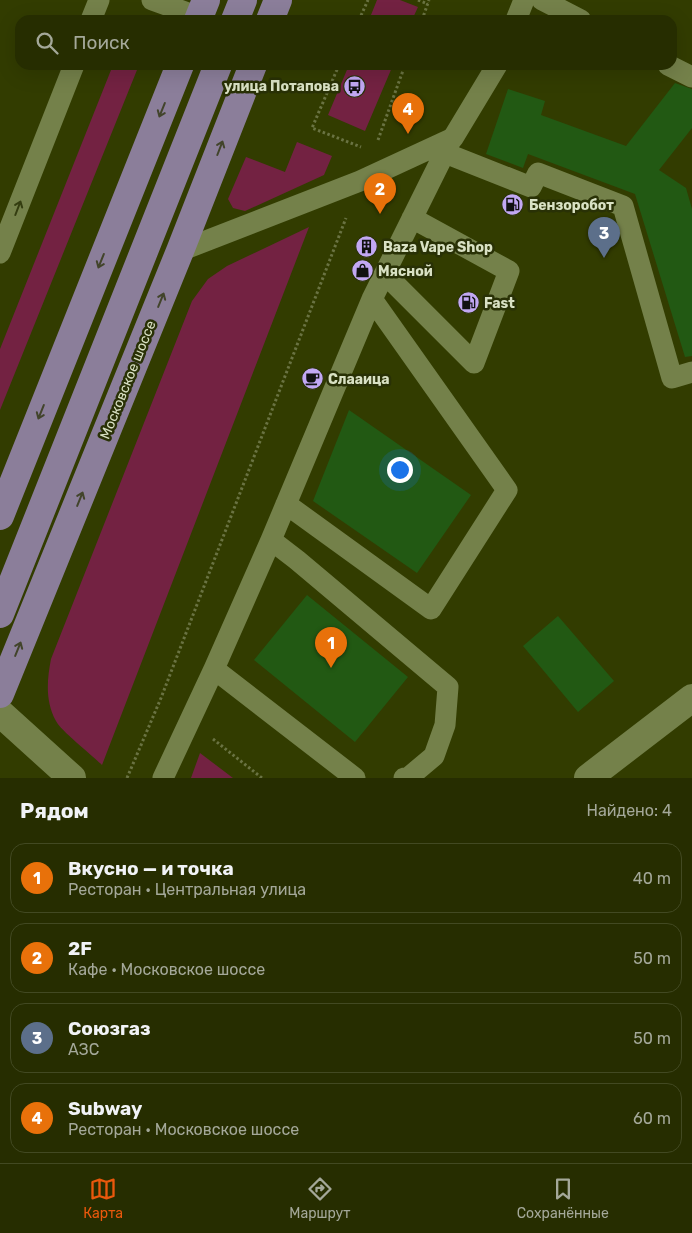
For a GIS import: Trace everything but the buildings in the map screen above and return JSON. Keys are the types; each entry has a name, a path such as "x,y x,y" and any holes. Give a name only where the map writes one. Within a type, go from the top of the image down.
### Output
{"main road":[{"path":"237,15 243,0"},
{"path":"272,15 278,0"},
{"path":"0,516 178,70"},
{"path":"0,614 216,70"},
{"name":"Московское шоссе","path":"0,694 180,251 251,70"}],"street":[{"path":"588,778 692,698"},
{"path":"0,713 72,778"}],"lane":[{"path":"93,15 99,0"},
{"path":"152,0 201,12"},
{"path":"518,15 524,0"},
{"path":"542,0 571,15"},
{"path":"0,253 72,70"},
{"path":"163,778 271,540 372,299 448,146 494,70"},
{"path":"677,70 692,78"},
{"path":"180,251 448,146 531,187 538,173 623,206 672,378 692,372"},
{"path":"384,274 474,363 509,272 412,218"},
{"path":"286,504 431,609 507,490 372,299"},
{"path":"271,540 448,687 444,725 434,756 410,777 404,778"},
{"path":"214,669 355,778"}],"path":[{"path":"361,15 368,0"},
{"path":"418,0 428,2 424,15"},
{"path":"337,70 312,128 374,152"},
{"path":"127,778 165,689 360,181 374,152 403,70"}],"shaded area":[{"path":"377,0 400,0 418,7 414,15 371,15"},
{"path":"111,70 137,70 0,410 0,349"},
{"path":"347,70 391,70 365,131 328,115"},
{"path":"297,142 332,156 324,175 245,211 233,208 228,199 246,157 285,172"},
{"path":"309,227 102,765 70,737 56,721 52,713 48,690 51,659 192,301 208,279 227,266"},
{"path":"200,753 233,778 191,778"}],"place":[{"name":"улица Потапова","path":"355,86"},
{"name":"Subway","path":"408,134"},
{"name":"Бензоробот","path":"513,205"},
{"name":"2F","path":"380,214"},
{"name":"Baza Vape Shop","path":"367,247"},
{"name":"Союзгаз","path":"604,258"},
{"name":"Мясной","path":"362,271"},
{"name":"Fast","path":"468,303"},
{"name":"Слааица","path":"312,379"},
{"name":"Вкусно — и точка","path":"331,668"}]}
